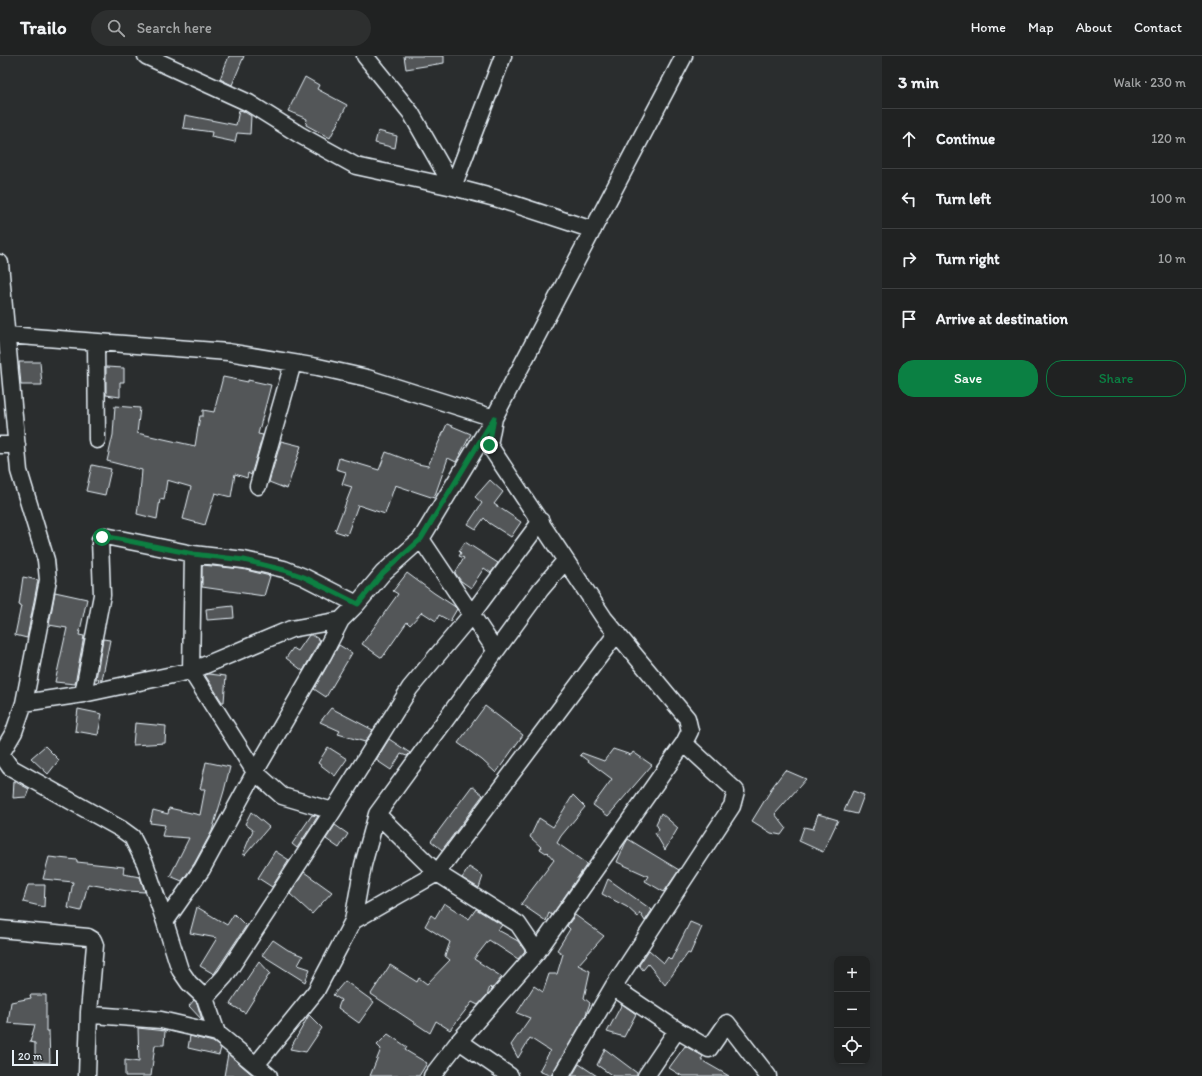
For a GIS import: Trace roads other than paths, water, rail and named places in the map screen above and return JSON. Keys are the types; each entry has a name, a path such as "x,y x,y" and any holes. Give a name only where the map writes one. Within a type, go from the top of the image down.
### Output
{"street":[{"path":"146,56 249,103 300,135 356,166 453,187 495,198 593,230"},
{"path":"365,56 411,113 453,187"},
{"path":"453,187 503,56"},
{"path":"166,922 202,869 255,772 323,655 341,620 358,604 383,573 421,539 494,418 684,56"},
{"path":"0,263 19,471 46,560 48,580 24,703 14,732 0,755 10,767 121,829 132,837 145,863 166,922 180,970 189,983 206,998 217,1033"},
{"path":"7,335 228,352 318,367 367,378 494,418"},
{"path":"96,342 97,440"},
{"path":"258,486 293,363"},
{"path":"432,1076 459,1041 537,952 684,743 690,731 686,718 604,618 565,561 541,521 489,445 494,418"},
{"path":"0,444 17,445"},
{"path":"206,998 225,976 333,811 410,688 472,615 541,521"},
{"path":"83,694 102,595 100,540 104,536 193,554 244,560 284,570 304,577 358,604"},
{"path":"421,539 496,651"},
{"path":"193,554 191,671 255,772 282,796 333,811"},
{"path":"89,1012 93,1015 161,1020 217,1033 265,1073 316,991 353,921 363,865 377,814 541,590 565,561"},
{"path":"24,703 83,694 191,671 290,629 341,620"},
{"path":"353,921 437,873 617,633"},
{"path":"561,1076 613,987 732,806 736,791 684,743"},
{"path":"377,814 437,873 518,924 537,952"},
{"path":"0,929 88,937 93,940 95,944 89,1012 87,1076"},
{"path":"613,987 677,1030 709,1049 726,1024 768,1076"},
{"path":"646,1076 677,1030"},
{"path":"459,1041 510,1076"}]}
